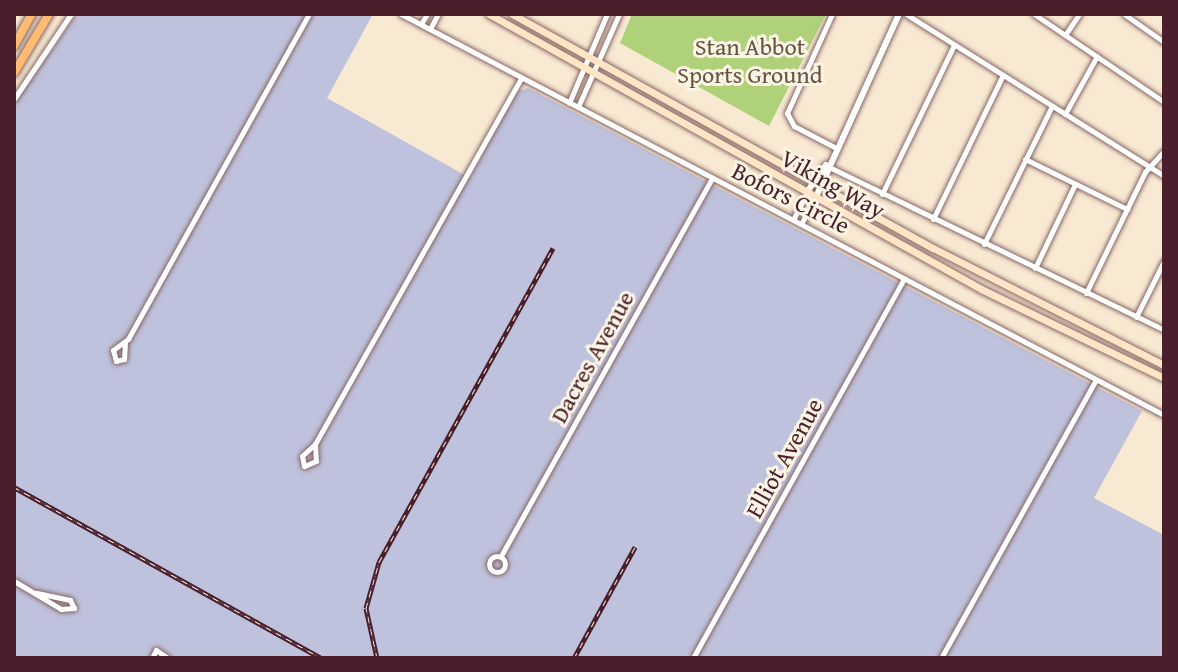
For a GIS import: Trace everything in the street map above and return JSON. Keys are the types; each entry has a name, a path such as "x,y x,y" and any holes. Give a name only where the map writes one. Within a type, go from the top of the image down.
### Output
{"highway":[{"path":"14,46 32,14"},
{"path":"14,73 49,14"}],"main road":[{"name":"Viking Way","path":"489,14 816,197 1164,378"},
{"name":"Viking Way","path":"512,14 813,182 1164,365"}],"street":[{"path":"14,99 71,14"},
{"path":"125,342 309,14"},
{"name":"Bofors Circle","path":"401,14 1164,415"},
{"path":"421,24 427,14"},
{"path":"430,29 438,14"},
{"path":"569,103 607,14"},
{"path":"578,107 619,14"},
{"path":"832,14 789,106 790,122 836,148"},
{"path":"793,220 836,148 899,14"},
{"path":"906,14 1164,176"},
{"path":"1034,14 1164,102"},
{"path":"1065,35 1079,14"},
{"path":"1124,14 1164,42"},
{"path":"882,194 954,45"},
{"path":"1065,114 1097,56"},
{"path":"933,219 1003,75"},
{"path":"315,444 521,78"},
{"path":"984,244 1052,106"},
{"path":"1086,293 1127,209 1164,151"},
{"path":"1025,159 1127,209"},
{"path":"827,165 1164,330"},
{"path":"801,224 821,186 827,165"},
{"name":"Dacres Avenue","path":"502,554 712,178"},
{"path":"1035,268 1075,184"},
{"path":"808,210 814,230"},
{"path":"1136,317 1164,261"},
{"name":"Elliot Avenue","path":"692,657 904,278"},
{"path":"941,658 1096,380"},
{"path":"14,581 65,611 74,608 66,599 36,593"},
{"path":"152,658 156,650 168,658"}],"shaded area":[{"path":"77,14 373,14 327,98 470,178 514,92 528,88 1142,411 1094,498 1164,535 1164,658 14,658 14,104"}],"green space":[{"name":"Stan Abbot Sports Ground","path":"632,14 826,14 769,126 620,43"}],"railway":[{"path":"377,658 366,608 379,562 553,248"},
{"path":"14,487 321,658"},
{"path":"574,658 635,547"}]}
